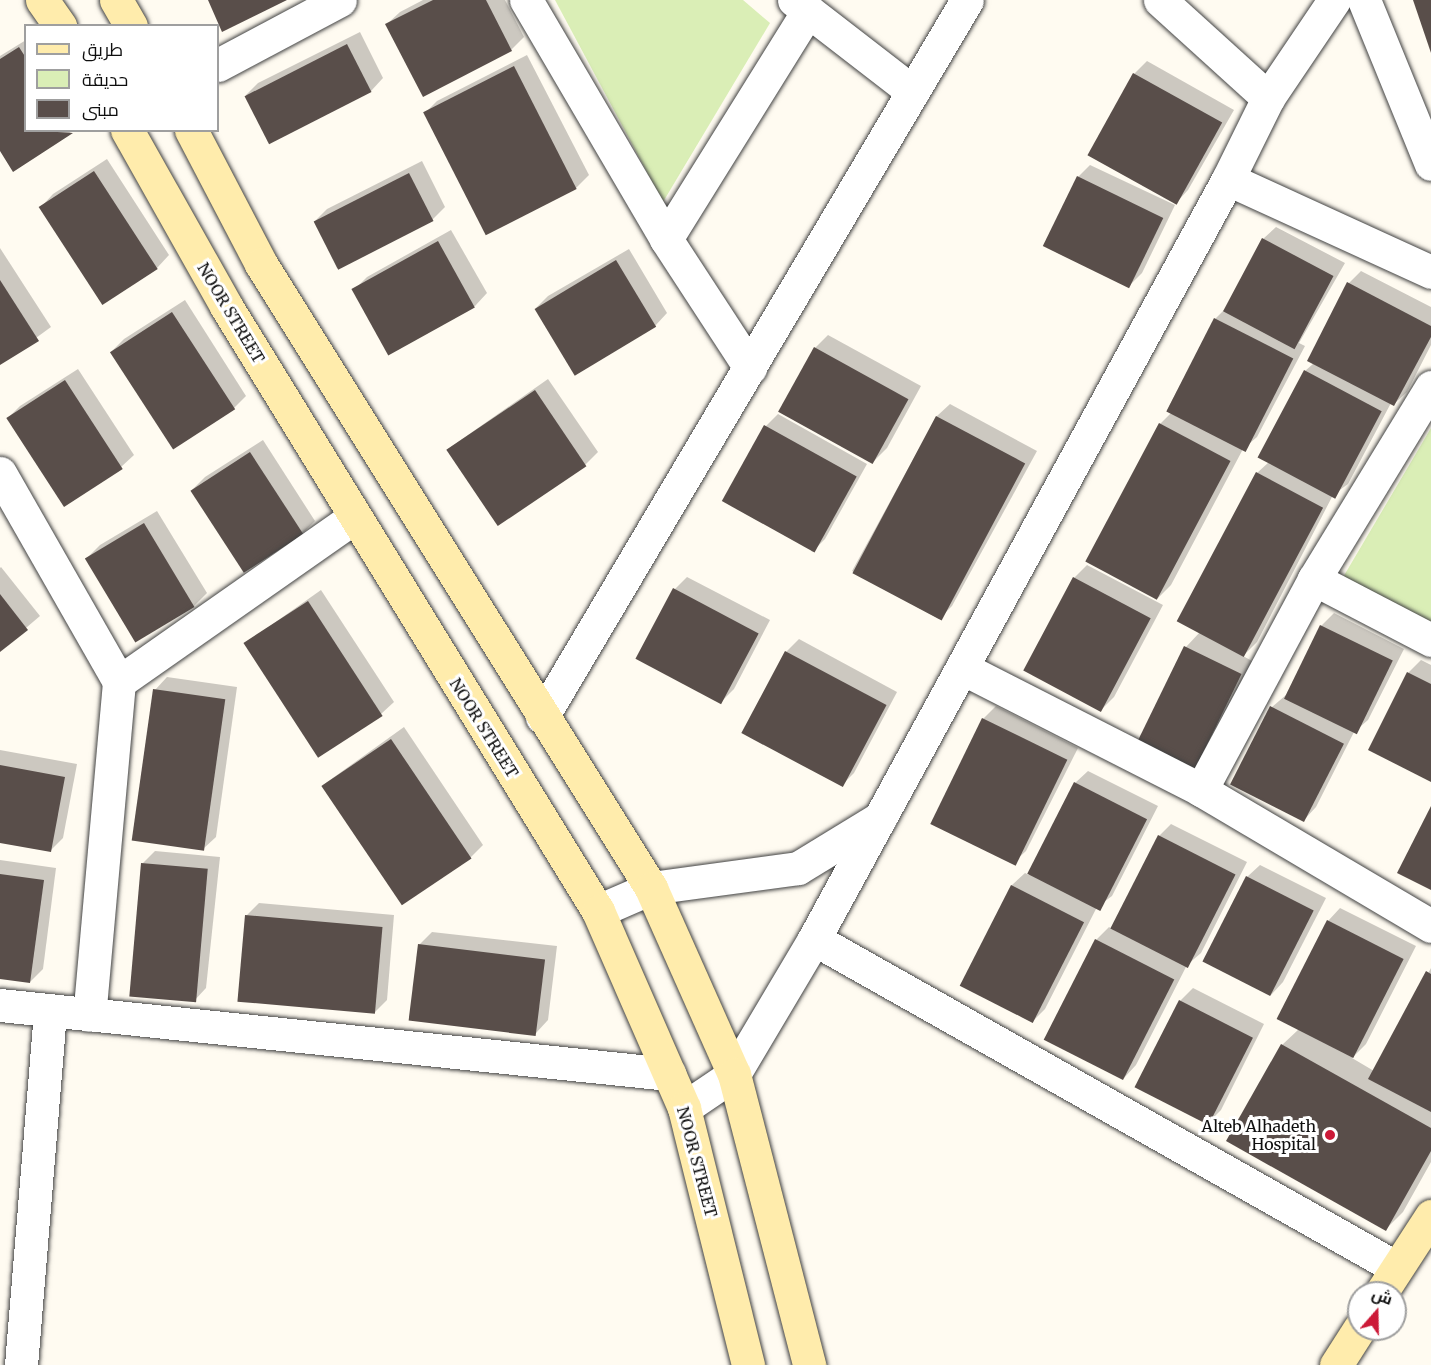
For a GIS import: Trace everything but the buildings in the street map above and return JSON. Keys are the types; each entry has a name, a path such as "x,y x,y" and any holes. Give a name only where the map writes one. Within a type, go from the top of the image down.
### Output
{"main road":[{"path":"42,0 59,24"},
{"path":"116,0 130,24"},
{"name":"NOOR STREET","path":"128,132 226,306 598,910 684,1108 748,1365"},
{"path":"192,132 261,264 542,717 651,888 734,1074 809,1365"},
{"path":"1389,1280 1431,1216"},
{"path":"1336,1365 1351,1341"}],"street":[{"path":"219,64 340,0"},
{"path":"526,0 666,239 750,368"},
{"path":"542,717 967,0"},
{"path":"1160,0 1268,98"},
{"path":"684,1108 734,1074 814,939 1228,179 1268,98 1334,0"},
{"path":"1364,0 1431,164"},
{"path":"666,239 801,5 913,92"},
{"path":"1228,179 1431,272"},
{"path":"1201,790 1314,579 1431,387"},
{"path":"0,473 119,682 89,1014"},
{"path":"119,682 355,517"},
{"path":"1314,579 1431,639"},
{"path":"962,668 1201,790 1431,926"},
{"path":"598,910 651,888 798,868 882,817"},
{"path":"814,939 1389,1280"},
{"path":"0,1005 669,1074"},
{"path":"21,1365 50,1011"}],"green space":[{"path":"555,0 743,0 770,23 663,202"},
{"path":"1431,428 1431,626 1342,579"}],"place":[{"name":"Alteb Alhadeth Hospital","path":"1330,1135"}]}
